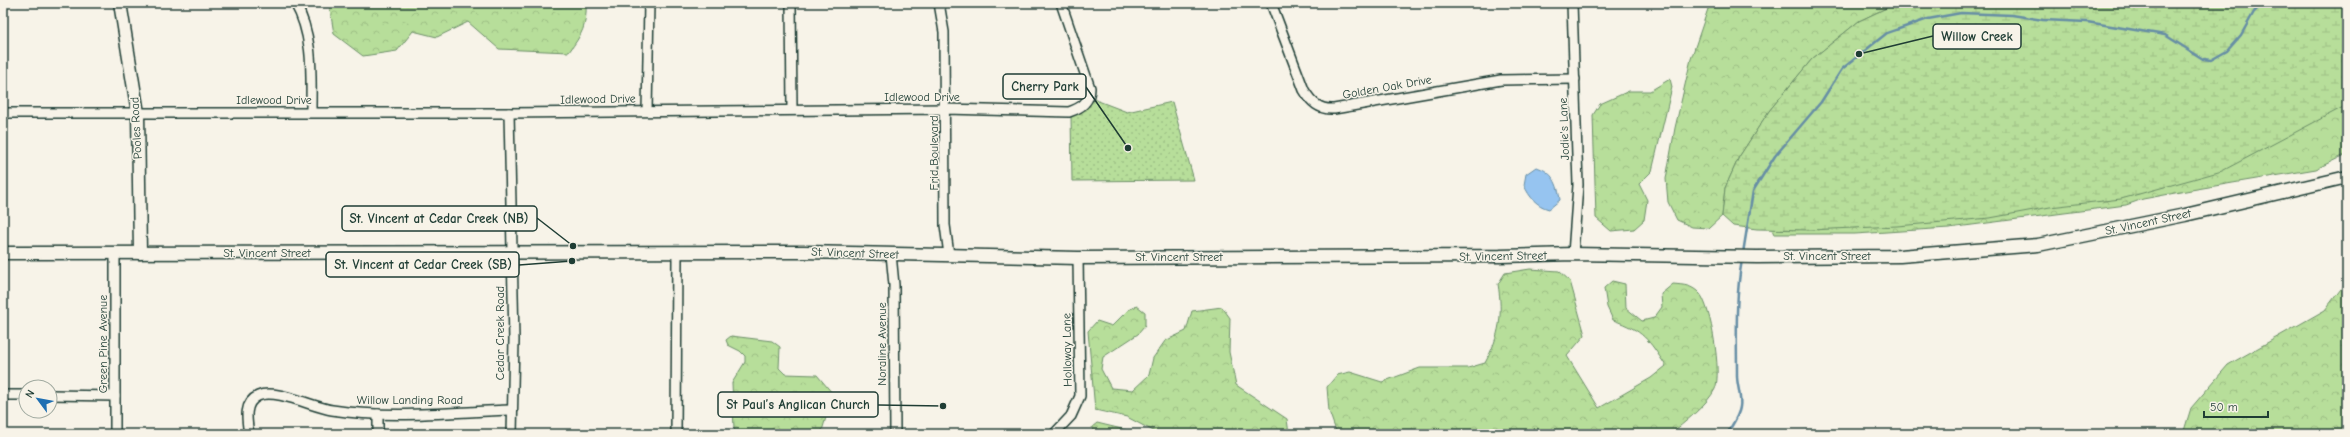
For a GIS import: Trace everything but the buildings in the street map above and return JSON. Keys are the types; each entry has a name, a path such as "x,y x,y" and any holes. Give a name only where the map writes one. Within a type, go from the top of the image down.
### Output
{"street":[{"name":"Pooles Road","path":"120,3 138,113 140,253"},
{"path":"295,3 305,21 309,45 311,112"},
{"path":"647,111 649,3"},
{"path":"791,3 792,109"},
{"name":"Frid Boulevard","path":"939,3 944,32 946,108 945,225 949,255"},
{"name":"Idlewood Drive","path":"3,113 509,112 946,108 1062,113 1076,110 1083,106 1090,95 1090,88 1061,3"},
{"name":"Golden Oak Drive","path":"1271,3 1304,90 1309,99 1323,109 1334,109 1501,80 1575,79"},
{"name":"Jodie's Lane","path":"1572,3 1578,185 1573,254"},
{"name":"Cedar Creek Road","path":"509,112 514,340 512,434"},
{"name":"St. Vincent Street","path":"3,253 804,252 1078,258 1500,256 1573,254 1757,257 1900,256 2038,245 2185,215 2347,176"},
{"path":"676,434 677,253"},
{"name":"Green Pine Avenue","path":"115,254 115,434"},
{"name":"Noraline Avenue","path":"891,254 894,285 895,434"},
{"name":"Holloway Lane","path":"1054,434 1071,416 1080,396 1078,258"},
{"path":"3,395 18,395"},
{"path":"58,395 115,396"},
{"name":"Willow Landing Road","path":"249,434 246,415 248,407 251,401 259,395 281,396 331,410 378,414 512,410"},
{"path":"378,414 378,434"}],"green space":[{"path":"329,3 586,3 586,18 583,29 569,52 499,49 468,22 437,37 413,31 397,51 363,56 334,34"},
{"path":"1710,3 1897,3 1859,21 1812,59 1769,111 1739,157 1725,188 1722,216 1709,228 1692,227 1677,220 1668,202 1666,179 1675,128 1691,59"},
{"path":"1897,3 2347,3 2347,105 2222,171 2121,199 2050,207 1990,218 1897,226 1810,230 1757,229 1733,226 1722,216 1725,188 1739,157 1769,111 1812,59 1859,21"},
{"path":"2347,48 2347,154 2316,169 2143,199 2126,205 1949,228 1855,234 1774,234 1768,221"},
{"path":"1670,79 1672,87 1652,171 1639,184 1647,200 1644,220 1634,229 1611,231 1596,218 1593,115 1600,104 1629,91 1650,91"},
{"path":"1093,99 1127,112 1172,102 1194,180 1072,181 1071,115 1084,110"},
{"path":"1530,269 1559,271 1570,281 1585,335 1567,356 1599,408 1651,378 1666,366 1649,342 1639,332 1613,320 1607,307 1604,288 1612,281 1625,284 1626,308 1642,321 1654,318 1662,307 1661,294 1673,284 1684,285 1694,289 1700,294 1704,301 1714,340 1717,381 1712,395 1695,413 1670,434 1337,434 1329,411 1327,387 1337,375 1350,372 1382,382 1420,368 1468,368 1485,363 1494,343 1499,325 1500,305 1498,284 1505,273"},
{"path":"2347,281 2347,434 2183,434 2191,408 2228,365 2325,310"},
{"path":"1137,306 1145,312 1145,326 1138,334 1103,357 1101,369 1111,388 1133,390 1149,375 1153,358 1165,341 1186,331 1192,311 1222,307 1230,318 1229,352 1236,385 1287,419 1289,434 1159,434 1127,417 1095,410 1088,331 1097,321 1112,326 1128,310"},
{"path":"731,336 772,341 780,347 779,368 785,374 817,375 833,394 821,434 738,434 734,429 732,383 745,362 745,356 740,351 728,345 726,340"},
{"path":"1097,423 1126,430 1130,434 1094,434 1092,427"}],"water":[{"path":"1536,167 1551,175 1558,189 1560,200 1549,209 1541,206 1534,200 1524,185 1526,174"}],"waterway":[{"path":"1743,253 1753,191 1775,156 1821,102 1842,69 1887,33 1928,19 1961,13 2012,15 2043,20 2087,22 2165,35 2203,59 2211,60 2227,51 2241,35 2254,12 2263,3"},
{"path":"1727,434 1737,417 1740,403 1737,376 1737,318 1738,289 1742,260"}],"place":[{"name":"Willow Creek","path":"1859,54"},
{"name":"Cherry Park","path":"1128,148"},
{"name":"St. Vincent at Cedar Creek (NB)","path":"573,246"},
{"name":"St. Vincent at Cedar Creek (SB)","path":"572,261"},
{"name":"St Paul’s Anglican Church","path":"943,406"}]}
